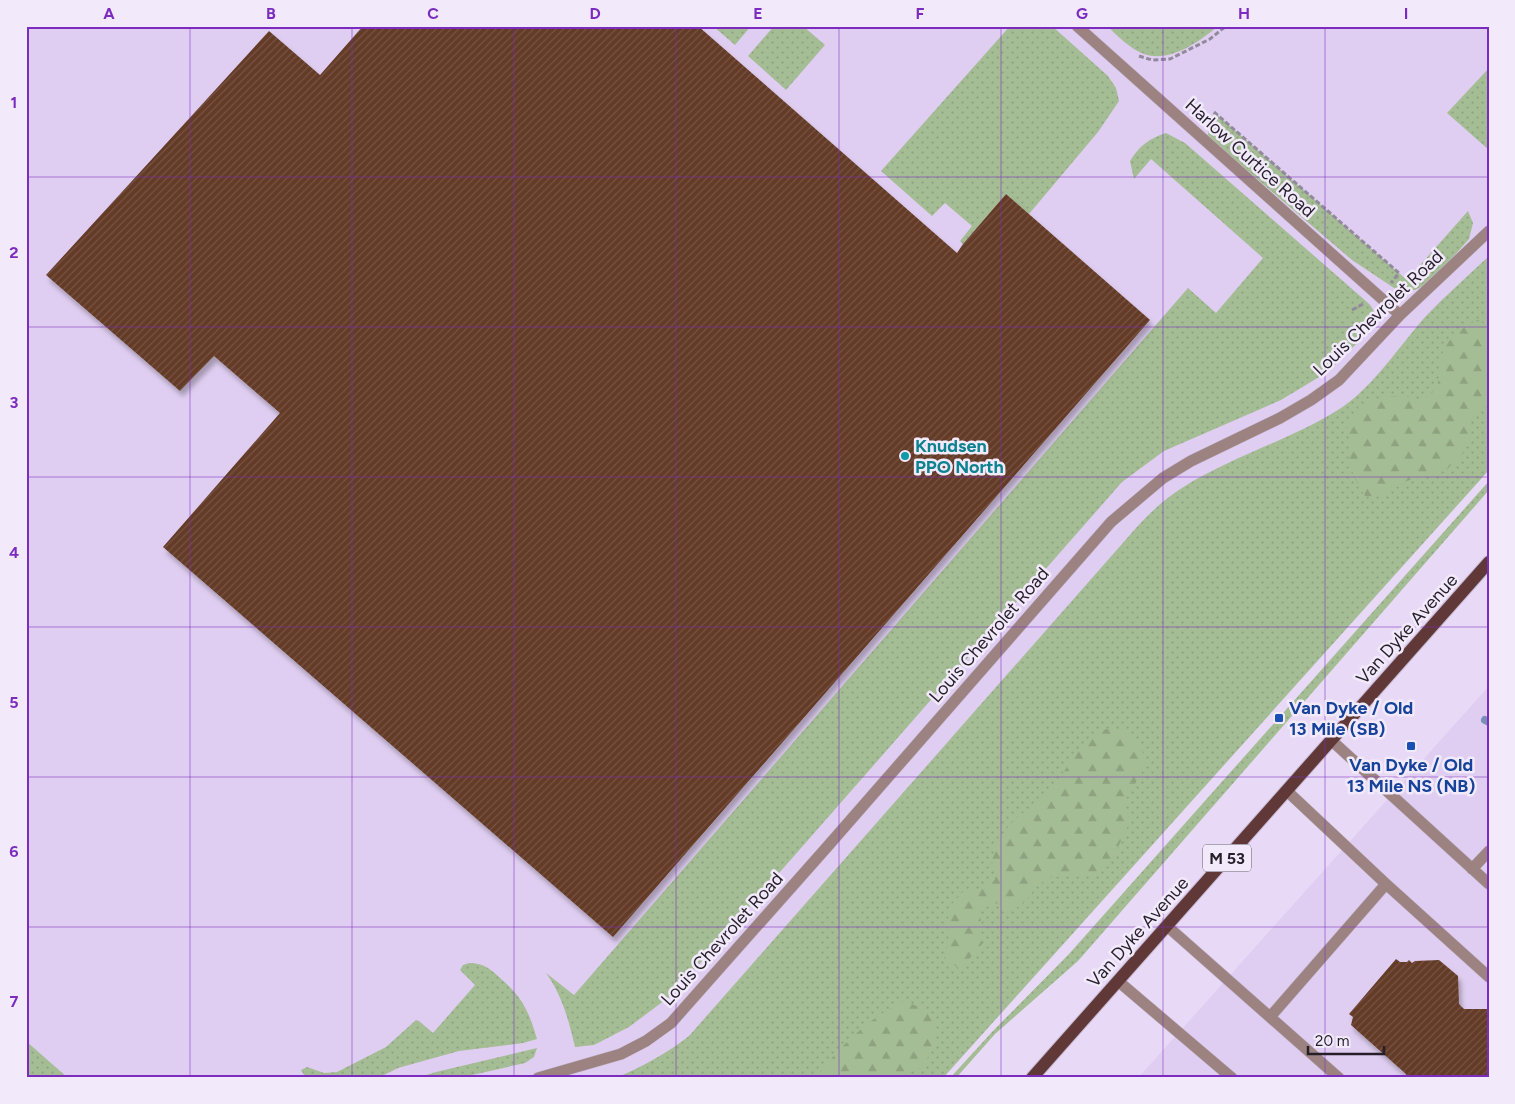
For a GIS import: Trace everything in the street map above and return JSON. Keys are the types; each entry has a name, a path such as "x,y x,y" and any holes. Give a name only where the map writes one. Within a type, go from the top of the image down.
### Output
{"main road":[{"name":"Van Dyke Avenue","path":"1032,1078 1489,562"}],"lane":[{"name":"Harlow Curtice Road","path":"1077,26 1400,315"},
{"name":"Louis Chevrolet Road","path":"538,1078 621,1054 646,1041 671,1024 1111,522 1163,478 1191,461 1295,409 1339,380 1400,315 1489,231"},
{"path":"1331,740 1489,884"},
{"path":"1287,791 1489,978"},
{"path":"1472,870 1489,851"},
{"path":"1270,1017 1386,884"},
{"path":"1167,926 1339,1078"},
{"path":"1118,981 1230,1077"}],"path":[{"path":"1136,55 1152,60 1170,59 1210,39 1226,26"},
{"path":"1214,112 1399,273 1379,296 1352,310"}],"shaded area":[{"path":"26,26 1489,26 1489,470 943,1078 26,1078"},
{"path":"1489,686 1489,1078 1138,1078"}],"green space":[{"path":"713,26 751,26 735,45"},
{"path":"774,26 803,26 825,45 786,90 748,56"},
{"path":"1010,26 1052,26 1108,76 1116,88 1119,101 1098,132 1029,214 1006,194 963,244 960,241 972,226 945,203 932,216 881,171"},
{"path":"1107,26 1218,26 1184,49 1164,56 1154,56 1134,49"},
{"path":"1489,68 1489,150 1447,113"},
{"path":"1214,112 1407,280 1468,211 1473,223 1469,239 1440,272 1425,285 1415,290 1397,290 1352,260 1216,144 1208,135 1209,124"},
{"path":"1166,133 1185,143 1367,302 1374,312 1375,325 1329,371 1281,400 1164,451 1122,482 673,994 629,1027 594,1045 575,1047 561,999 546,973 574,995 1188,288 1216,313 1263,258 1151,159 1134,179 1130,161 1133,156 1145,143"},
{"path":"1489,256 1489,470 943,1078 616,1078 654,1059 689,1036 1152,512 1175,492 1201,477 1302,430 1353,399 1375,377 1426,316"},
{"path":"1478,320 1489,327 1489,400 1479,407 1469,420 1468,443 1462,455 1452,465 1431,476 1410,480 1384,495 1365,496 1355,479 1349,462 1350,444 1347,426 1355,410 1371,400 1388,396 1405,396 1420,402 1436,388 1442,355 1448,343 1461,329"},
{"path":"1489,481 1489,490 1078,961 995,1034 956,1078 950,1078 992,1032 1069,954"},
{"path":"1106,729 1123,730 1130,734 1142,750 1144,762 1141,774 1123,804 1130,821 1115,854 1105,868 1089,876 1052,877 1036,886 1026,901 1010,912 996,903 980,910 982,944 958,968 944,958 949,942 947,923 951,905 963,892 981,888 995,880 992,861 997,844 1006,830 1017,817 1048,796 1078,750 1090,737"},
{"path":"469,963 482,965 489,969 519,997 527,1011 537,1039 523,1043 459,1051 398,1068 378,1078 306,1078 301,1070 307,1067 324,1073 337,1072 386,1047 416,1020 433,1033 475,985 460,970 463,965"},
{"path":"904,1001 922,1008 935,1017 936,1032 934,1045 920,1067 911,1072 885,1078 815,1078 855,1034 878,1016"},
{"path":"26,1041 68,1078 26,1078"},
{"path":"537,1048 534,1057 525,1063 459,1078 417,1078 436,1072"}],"building":[{"path":"363,26 698,26 957,253 1006,194 1150,320 613,937 163,547 280,413 214,356 180,391 46,275 269,31 320,75"},
{"path":"1396,959 1400,962 1407,962 1409,960 1412,963 1415,961 1439,960 1458,976 1459,1004 1464,1009 1489,1009 1489,1078 1407,1078 1406,1074 1351,1025 1353,1017 1349,1014"}],"waterway":[{"path":"1485,720 1489,722"}],"place":[{"name":"Knudsen PPO North","path":"905,456"},
{"name":"Van Dyke / Old 13 Mile (SB)","path":"1279,718"},
{"name":"Van Dyke / Old 13 Mile NS (NB)","path":"1411,746"}]}
